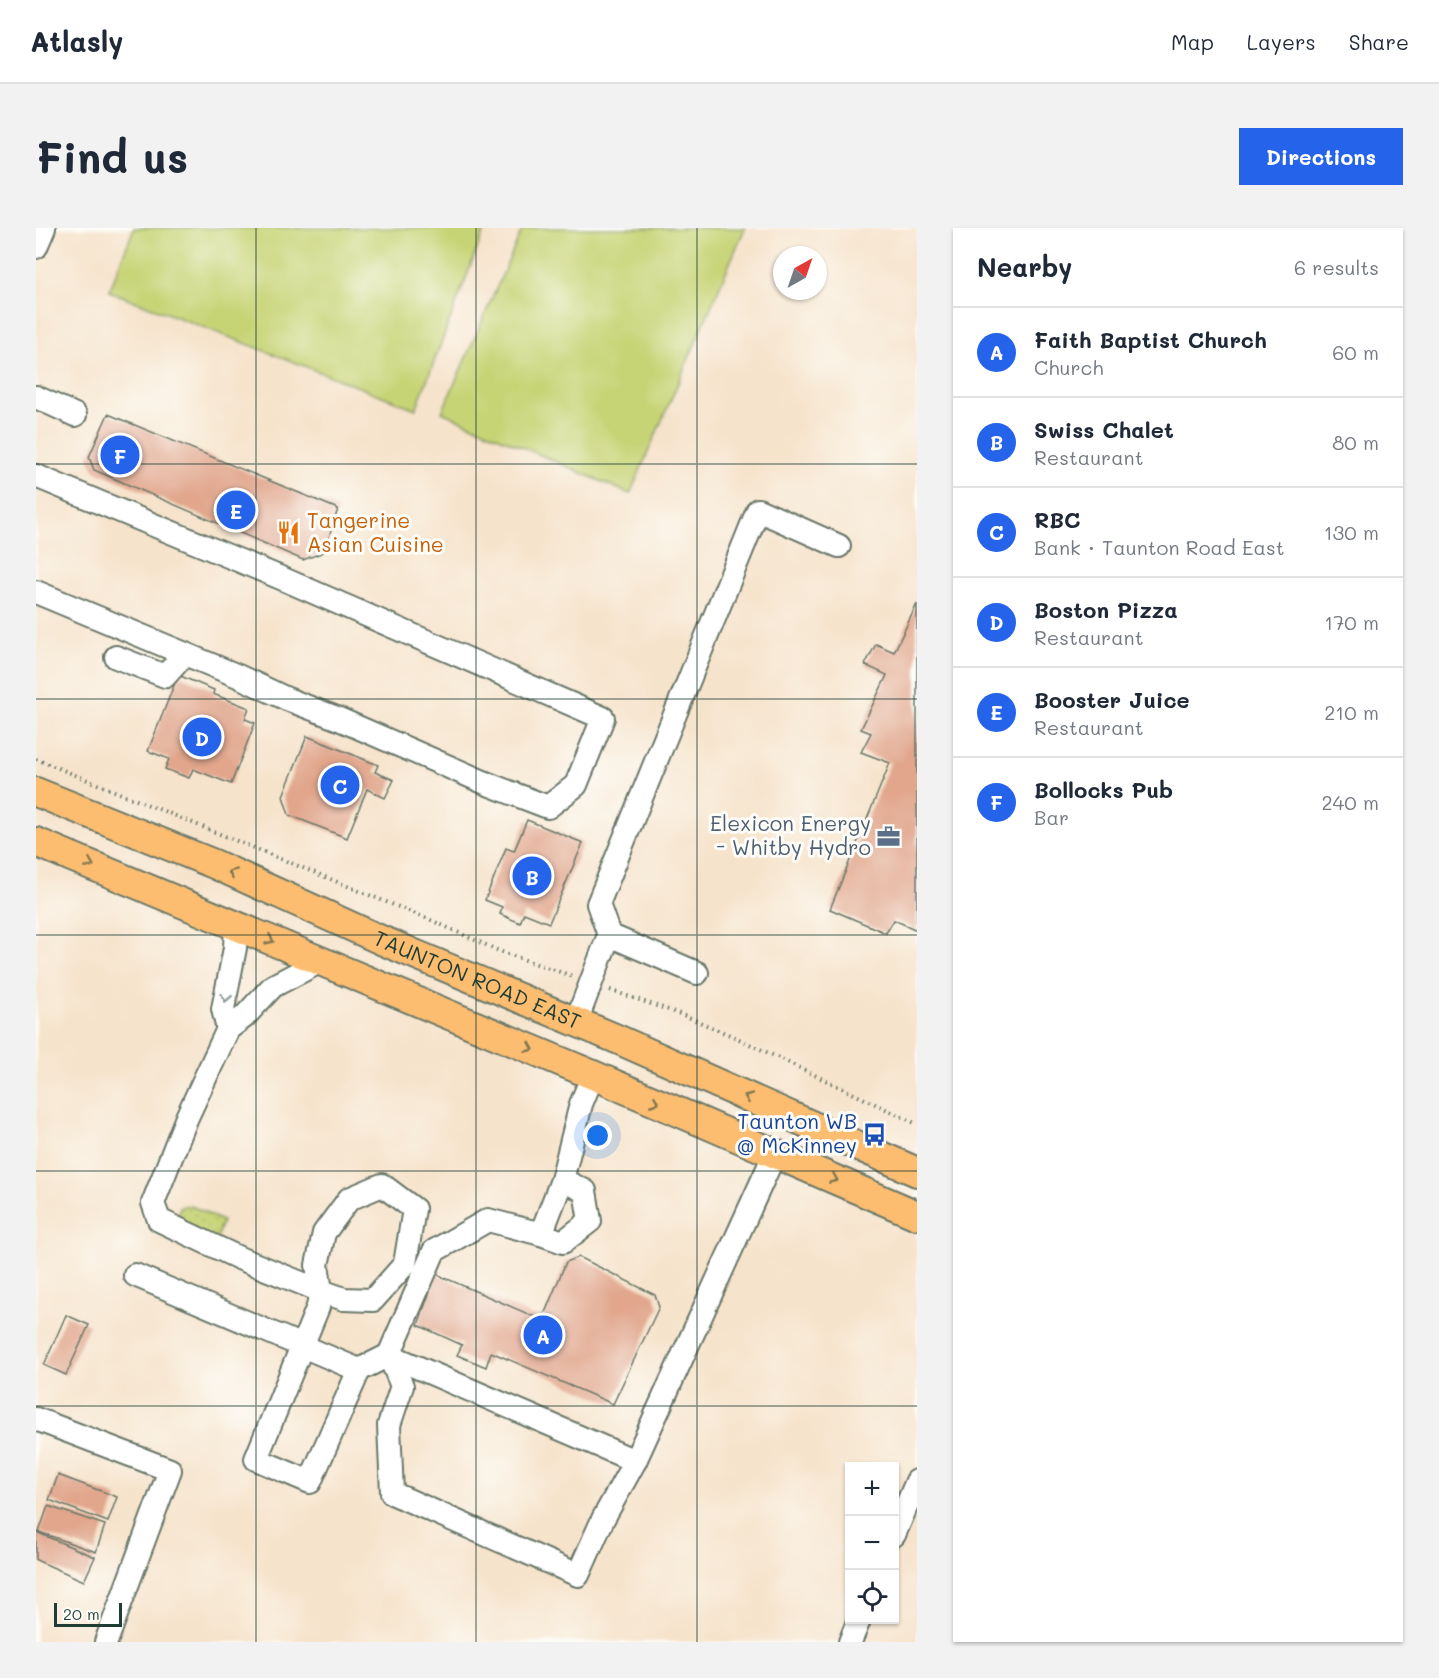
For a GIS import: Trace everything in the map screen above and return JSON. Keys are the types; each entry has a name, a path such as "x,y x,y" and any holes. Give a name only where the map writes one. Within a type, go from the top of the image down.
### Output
{"main road":[{"name":"TAUNTON ROAD EAST","path":"36,792 214,864 381,940 576,1022 917,1172"},
{"name":"TAUNTON ROAD EAST","path":"36,842 593,1074 917,1215"}],"street":[{"path":"36,247 44,228"},
{"path":"36,397 75,415"},
{"path":"36,476 281,578 603,718 576,785 548,807 488,784 36,592"},
{"path":"576,1022 609,935 598,904 758,510 839,546"},
{"path":"116,657 165,676 184,654"},
{"path":"228,1029 224,1009 235,948 236,925"},
{"path":"609,935 697,973"},
{"path":"321,961 273,986 244,1017 228,1029 187,1117 153,1203 159,1220 239,1258 321,1292 344,1299 373,1300 405,1264 414,1209 382,1185 349,1198 324,1233 317,1265 321,1292 318,1307 256,1459 310,1482 359,1370 389,1355 434,1251 488,1220 563,1242 590,1221 585,1191 562,1180"},
{"path":"541,1234 562,1180 581,1104 593,1074"},
{"path":"389,1355 402,1386 389,1425 392,1493 578,1575 603,1519 635,1461 775,1154"},
{"path":"135,1275 359,1370"},
{"path":"389,1355 635,1461"},
{"path":"36,1419 170,1470 106,1642"},
{"path":"899,1523 917,1481"},
{"path":"850,1642 857,1624"}],"path":[{"path":"36,759 422,916 499,951 683,1015 737,1038 917,1124"}],"green space":[{"path":"134,228 485,228 416,409 109,291"},
{"path":"523,228 745,228 630,494 442,412"},
{"path":"190,1205 222,1221 216,1240 176,1224 180,1207"}],"building":[{"path":"108,414 338,509 324,552 303,560 94,470 89,457"},
{"name":"Elexicon Energy - Whitby Hydro","path":"917,604 917,930 894,920 886,933 830,909 890,763 861,752 871,733 861,729 887,675 865,665 876,644 894,652"},
{"path":"178,675 214,690 213,694 249,708 245,719 255,723 231,784 193,769 189,778 165,769 169,759 148,751"},
{"path":"307,736 378,765 375,772 394,780 385,798 367,789 347,838 289,815 283,796"},
{"path":"527,820 583,843 549,923 524,913 520,923 500,914 502,907 485,900 506,848 514,851"},
{"path":"579,1257 655,1295 659,1307 613,1404 491,1352 486,1367 457,1355 462,1345 418,1325 436,1274 542,1320 566,1262"},
{"path":"66,1315 89,1325 66,1375 44,1365"},
{"path":"58,1475 117,1497 108,1522 49,1500"},
{"path":"48,1506 105,1525 96,1552 39,1532"},
{"path":"36,1532 95,1557 84,1581 36,1560"}],"place":[{"name":"Bollocks Pub","path":"120,455"},
{"name":"Booster Juice","path":"236,510"},
{"name":"Tangerine Asian Cuisine","path":"289,533"},
{"name":"Boston Pizza","path":"202,737"},
{"name":"RBC","path":"340,785"},
{"name":"Elexicon Energy - Whitby Hydro","path":"889,836"},
{"name":"Swiss Chalet","path":"532,876"},
{"name":"Taunton WB @ McKinney","path":"875,1134"},
{"name":"Faith Baptist Church","path":"543,1335"}]}
